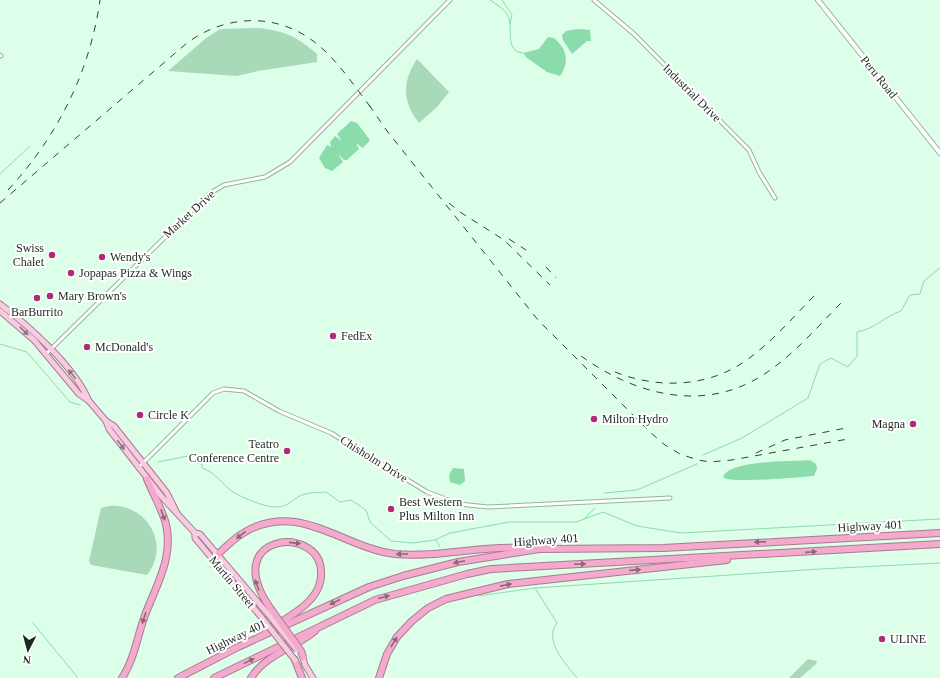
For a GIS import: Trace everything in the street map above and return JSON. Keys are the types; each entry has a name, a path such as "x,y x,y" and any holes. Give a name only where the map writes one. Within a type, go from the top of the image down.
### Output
{"highway":[{"path":"122,678 130,663 139,638 143,620 160,581 167,553 166,524 147,479"},
{"path":"217,555 245,532 265,523 278,521 298,521 312,525 370,549 396,554 420,554 502,547 539,549"},
{"name":"Highway 401","path":"178,678 347,596 403,576 458,562 539,549 663,548 940,533"},
{"path":"238,648 304,607 315,594 322,578 321,568 315,553 308,546 300,544 281,543 272,546 259,555 256,562 255,580 270,613 301,651 303,657"},
{"name":"Highway 401","path":"214,678 375,600 491,569 940,544"},
{"path":"379,678 387,654 397,637 412,621 428,608 446,600 508,584 716,563 744,556"},
{"path":"251,678 262,664 307,638 324,624"},
{"path":"295,660 302,678"}],"main road":[{"name":"Martin Street","path":"0,304 32,331 51,350 84,389 89,401"},
{"name":"Martin Street","path":"0,311 29,336 79,394 89,401 106,421 114,426 167,493 176,511"},
{"name":"Martin Street","path":"106,421 109,429 138,468 194,533 195,538 295,660 305,665"},
{"name":"Martin Street","path":"194,533 200,534 217,555 270,613"},
{"path":"303,657 305,665 313,678"}],"street":[{"name":"Market Drive","path":"46,354 209,194 224,185 265,177 290,162 450,0"},
{"name":"Industrial Drive","path":"594,0 634,34 749,150 759,172 775,198"},
{"name":"Peru Road","path":"818,0 940,153"},
{"name":"Chisholm Drive","path":"138,468 213,393 224,389 236,389 248,393 280,411 331,433 427,492 457,503 488,507 670,498"}],"shaded area":[{"path":"260,28 284,33 297,39 317,54 317,62 258,71 237,76 168,71 205,39 220,29"},
{"path":"578,29 590,30 591,41 587,41 572,54 563,40 562,35 566,31"},
{"path":"548,37 554,38 558,42 566,56 565,66 560,76 547,72 527,58 523,53 539,49"},
{"path":"417,59 449,92 437,107 419,123 409,107 406,91 412,67"},
{"path":"351,121 357,123 370,140 363,148 356,143 359,149 347,160 344,160 338,154 343,162 332,171 325,168 319,158 327,145 331,147 330,142 335,136 342,141 337,134"},
{"path":"810,460 816,464 817,468 814,476 751,480 728,479 723,477 728,471 749,464"},
{"path":"453,468 464,469 465,481 460,485 450,482 449,475"},
{"path":"109,506 123,507 134,511 144,519 151,528 156,539 157,551 154,563 147,575 91,565 89,561 101,508"},
{"path":"808,659 817,661 816,664 800,678 789,678"}],"waterway":[{"path":"490,0 507,14 510,25 510,38 513,48 517,52 523,53"},
{"path":"502,0 512,15 510,24"},
{"path":"0,174 30,146"},
{"path":"703,455 742,438 808,398 820,364 831,358 848,367 857,356 857,332 869,328 901,311 910,295 920,294 924,281 940,268"},
{"path":"0,344 27,352 70,402 80,405"},
{"path":"158,462 188,456 196,463 202,464 202,468 213,474 233,492 266,506 281,507 305,494 326,492 340,502 351,500 366,510 370,522 391,541 413,543 435,540 450,533 509,522 576,522 603,512 637,526 681,533 940,519"},
{"path":"605,493 637,490 697,464"},
{"path":"585,518 595,508"},
{"path":"436,540 440,547"},
{"path":"478,596 535,588 820,569 940,563"},
{"path":"535,588 557,623 553,630 554,645 562,659 577,678"},
{"path":"33,623 78,678"}],"railway":[{"path":"8,190 26,170 42,148 69,102 88,53 100,0"},
{"path":"0,203 187,43 202,33 218,26 235,22 269,22 286,26 302,34 317,44 332,58 372,109"},
{"path":"369,105 387,131 538,320 651,433 665,445 680,454 710,462 732,460 848,439"},
{"path":"449,203 460,212 504,240 550,285"},
{"path":"509,239 526,250"},
{"path":"546,267 556,278"},
{"path":"615,372 631,378 666,383 683,383 717,376 733,369 757,352 775,336 816,294"},
{"path":"581,356 602,370 624,381 647,389 670,394 694,396 717,394 740,387 763,375 774,367 806,339 844,300"},
{"path":"756,453 785,440 846,428"}],"place":[{"name":"Swiss Chalet","path":"52,255"},
{"name":"Wendy's","path":"102,257"},
{"name":"Jopapas Pizza & Wings","path":"71,273"},
{"name":"Mary Brown's","path":"50,296"},
{"name":"BarBurrito","path":"37,298"},
{"name":"FedEx","path":"333,336"},
{"name":"McDonald's","path":"87,347"},
{"name":"Circle K","path":"140,415"},
{"name":"Milton Hydro","path":"594,419"},
{"name":"Magna","path":"913,424"},
{"name":"Teatro Conference Centre","path":"287,451"},
{"name":"Best Western Plus Milton Inn","path":"391,509"},
{"name":"ULINE","path":"882,639"}]}
